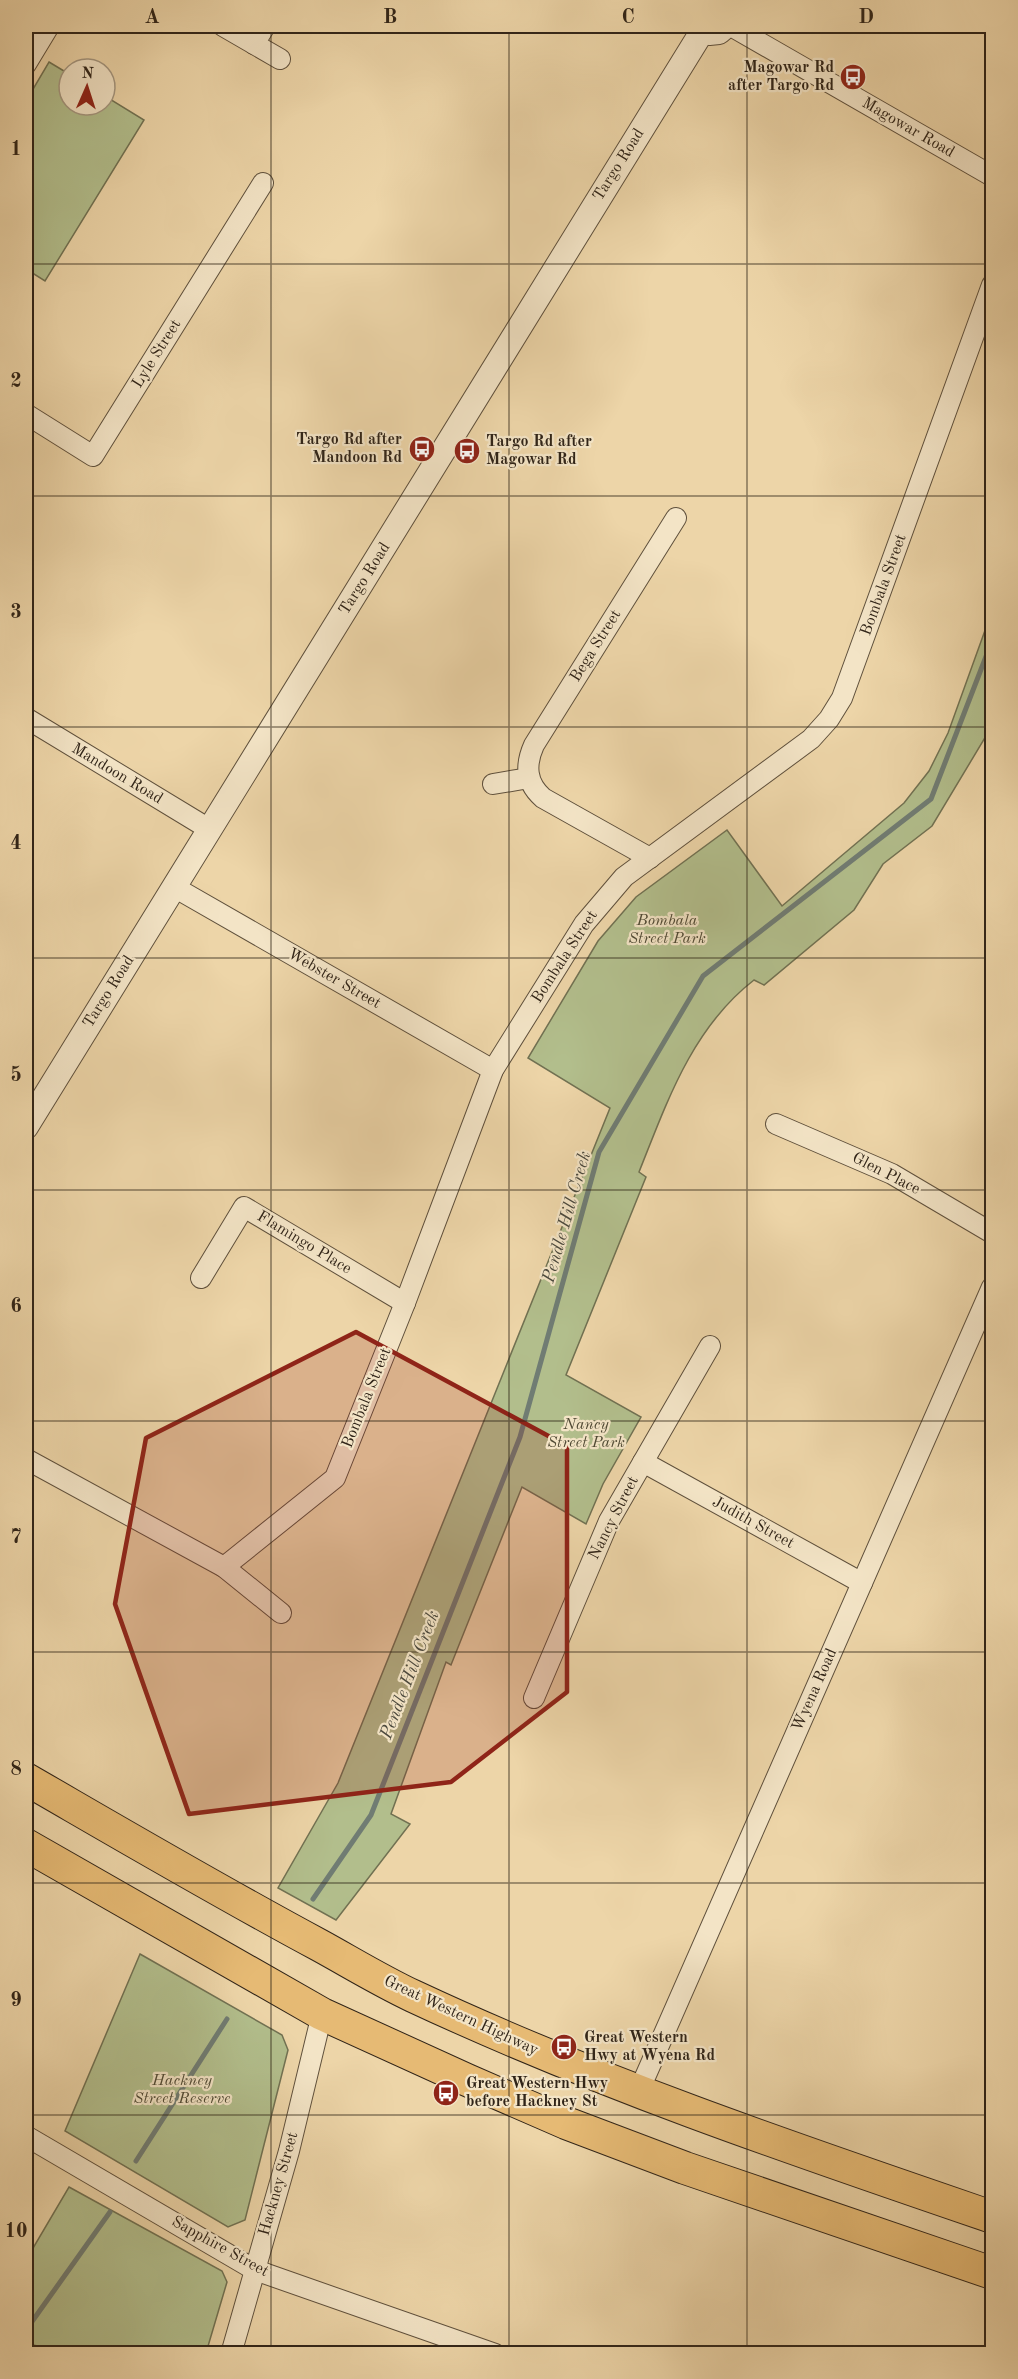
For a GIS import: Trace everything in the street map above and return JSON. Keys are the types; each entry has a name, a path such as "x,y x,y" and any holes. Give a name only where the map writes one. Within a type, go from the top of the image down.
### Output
{"highway":[{"name":"Great Western Highway","path":"26,1779 266,1917 410,1994 519,2044 638,2093 787,2147 993,2217"},
{"path":"26,1845 322,2014 566,2123 685,2168 993,2273"}],"street":[{"path":"26,64 49,26"},
{"path":"223,26 280,59"},
{"path":"254,44 265,26"},
{"path":"701,28 709,33 719,32 728,26"},
{"name":"Magowar Road","path":"728,26 993,176"},
{"name":"Targo Road","path":"26,1127 701,28"},
{"name":"Lyle Street","path":"26,414 93,456 263,183"},
{"name":"Bombala Street","path":"224,1567 335,1478 405,1303 493,1070 584,924 616,886 650,858 800,748 821,728 842,698 993,285"},
{"name":"Bega Street","path":"529,778 528,765 534,745 676,518"},
{"name":"Mandoon Road","path":"26,718 209,830"},
{"path":"494,784 529,778 532,786 543,798 650,858"},
{"name":"Webster Street","path":"174,887 493,1070"},
{"name":"Glen Place","path":"776,1124 892,1174 993,1233"},
{"name":"Flamingo Place","path":"201,1278 244,1207 405,1303"},
{"name":"Wyena Road","path":"638,2093 993,1287"},
{"name":"Nancy Street","path":"534,1698 609,1521 710,1346"},
{"path":"26,1459 224,1567 281,1613"},
{"name":"Judith Street","path":"643,1462 862,1583"},
{"name":"Hackney Street","path":"231,2354 289,2151 322,2014"},
{"name":"Sapphire Street","path":"26,2136 255,2270 495,2354"}],"highlighted area":[{"path":"356,1332 567,1446 567,1692 451,1782 189,1814 115,1604 146,1438"}],"green space":[{"path":"49,62 57,67 57,117 117,117 117,103 144,120 45,281 26,269 26,101"},
{"path":"992,611 992,726 932,826 883,864 854,910 764,985 754,980 732,999 698,1043 671,1093 639,1172 646,1177 566,1375 641,1417 603,1484 586,1524 522,1487 451,1665 446,1662 391,1814 410,1824 336,1920 278,1888 338,1783 610,1108 528,1058 598,941 636,897 727,830 782,906 904,803 929,771 948,733"},
{"name":"Hackney Street Reserve","path":"140,1954 282,2035 288,2050 245,2220 228,2227 65,2131"},
{"path":"69,2187 222,2271 227,2282 206,2353 63,2353 26,2343 26,2260"}],"waterway":[{"name":"Pendle Hill Creek","path":"313,1899 371,1815 520,1437 599,1152 703,976 931,799 992,641"},
{"name":"Pendle Hill Creek","path":"136,2161 227,2019"},
{"name":"Pendle Hill Creek","path":"26,2330 110,2212"}],"place":[{"name":"Magowar Rd after Targo Rd","path":"853,77"},
{"name":"Targo Rd after Mandoon Rd","path":"422,449"},
{"name":"Targo Rd after Magowar Rd","path":"467,451"},
{"name":"Great Western Hwy at Wyena Rd","path":"564,2047"},
{"name":"Great Western Hwy before Hackney St","path":"446,2093"}],"park label":[{"name":"Bombala Street Park","path":"667,930"},
{"name":"Nancy Street Park","path":"586,1434"}]}
